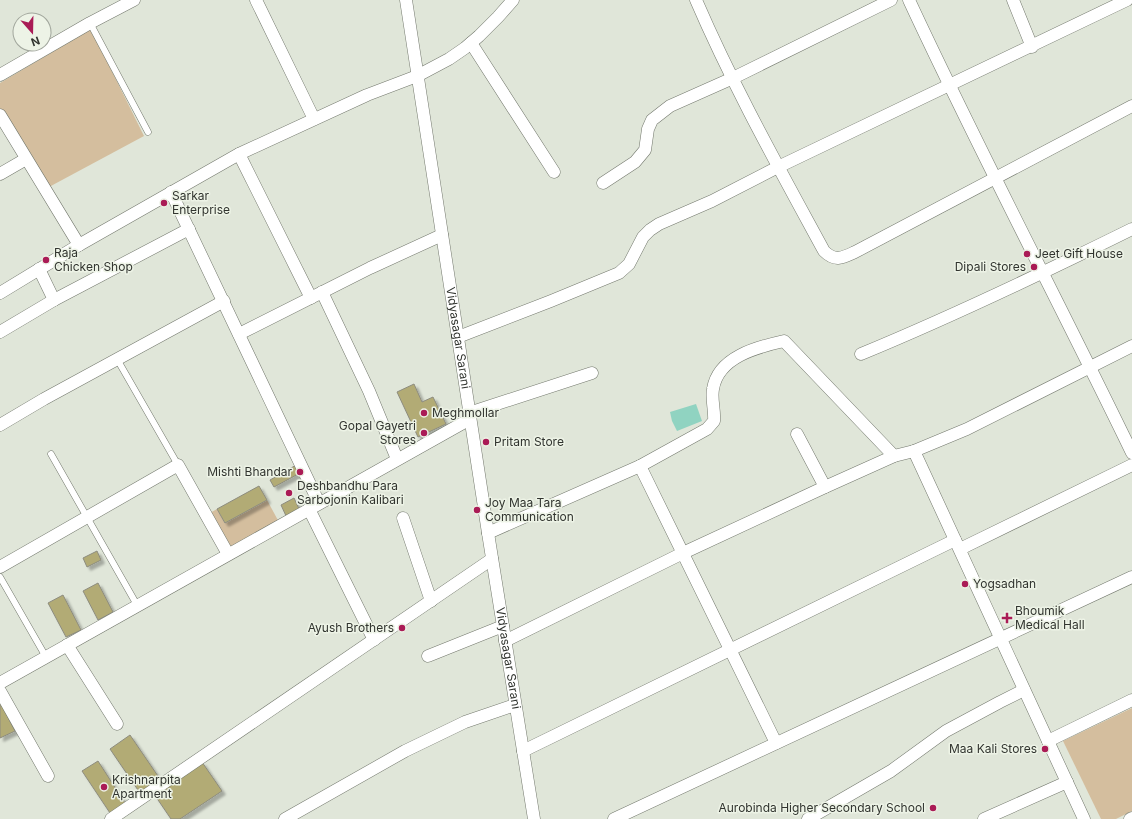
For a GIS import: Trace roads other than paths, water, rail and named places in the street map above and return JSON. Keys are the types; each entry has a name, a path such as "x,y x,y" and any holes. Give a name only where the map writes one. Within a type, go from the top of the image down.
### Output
{"street":[{"path":"0,75 90,22 134,0"},
{"path":"256,0 314,119"},
{"name":"Vidyasagar Sarani","path":"406,0 523,751 530,817"},
{"path":"0,293 79,245 239,154 367,95 417,76 449,59 471,43 513,0"},
{"path":"696,0 732,78 778,167 824,251 830,256 837,258 855,252 1132,106"},
{"path":"603,183 635,162 645,150 648,129 652,120 670,106 732,78 891,0"},
{"path":"909,0 949,86 1044,273 1132,453"},
{"path":"1013,0 1032,47"},
{"path":"458,337 619,273 629,264 643,237 659,224 1032,47 1127,0"},
{"path":"471,43 554,172"},
{"path":"0,115 79,245"},
{"path":"239,154 369,391 397,459"},
{"path":"0,174 26,159"},
{"path":"171,192 239,334 374,640"},
{"path":"0,332 54,300 189,229"},
{"path":"861,354 930,325 1044,273 1132,229"},
{"path":"239,334 370,268 442,236"},
{"path":"39,269 54,300"},
{"path":"0,425 44,399 224,301"},
{"path":"488,533 640,466 707,429 712,424 714,415 713,389 717,377 723,367 734,359 750,352 767,345 784,341 894,456"},
{"path":"505,641 683,553 825,487 894,456 914,450 967,429 1132,346"},
{"path":"0,683 397,459 470,416 592,373"},
{"path":"797,434 825,487"},
{"path":"914,450 1084,819"},
{"path":"0,567 178,465 228,554"},
{"path":"523,751 730,650 1132,465"},
{"path":"640,466 776,743"},
{"path":"403,518 431,601"},
{"path":"111,819 492,559"},
{"path":"614,819 1132,577"},
{"path":"428,656 503,626"},
{"path":"67,645 117,724"},
{"path":"808,819 891,772 946,731 1024,690"},
{"path":"0,691 48,776"},
{"path":"1048,741 1132,700"},
{"path":"287,819 405,751 465,722 515,705"},
{"path":"984,819 1066,782"}],"lane":[{"path":"90,22 148,132"},
{"path":"117,360 178,465"},
{"path":"51,454 137,606"},
{"path":"0,577 46,657"}],"water":[{"path":"696,404 702,421 677,431 672,421 670,412"}],"place":[{"name":"Sarkar Enterprise","path":"164,203"},
{"name":"Jeet Gift House","path":"1027,254"},
{"name":"Raja Chicken Shop","path":"46,260"},
{"name":"Dipali Stores","path":"1034,267"},
{"name":"Meghmollar","path":"424,413"},
{"name":"Gopal Gayetri Stores","path":"424,433"},
{"name":"Pritam Store","path":"486,442"},
{"name":"Mishti Bhandar","path":"300,472"},
{"name":"Deshbandhu Para Sarbojonin Kalibari","path":"289,493"},
{"name":"Joy Maa Tara Communication","path":"477,510"},
{"name":"Yogsadhan","path":"965,584"},
{"name":"Bhoumik Medical Hall","path":"1007,618"},
{"name":"Ayush Brothers","path":"402,628"},
{"name":"Maa Kali Stores","path":"1045,749"},
{"name":"Krishnarpita Apartment","path":"104,787"},
{"name":"Aurobinda Higher Secondary School","path":"933,808"}]}
